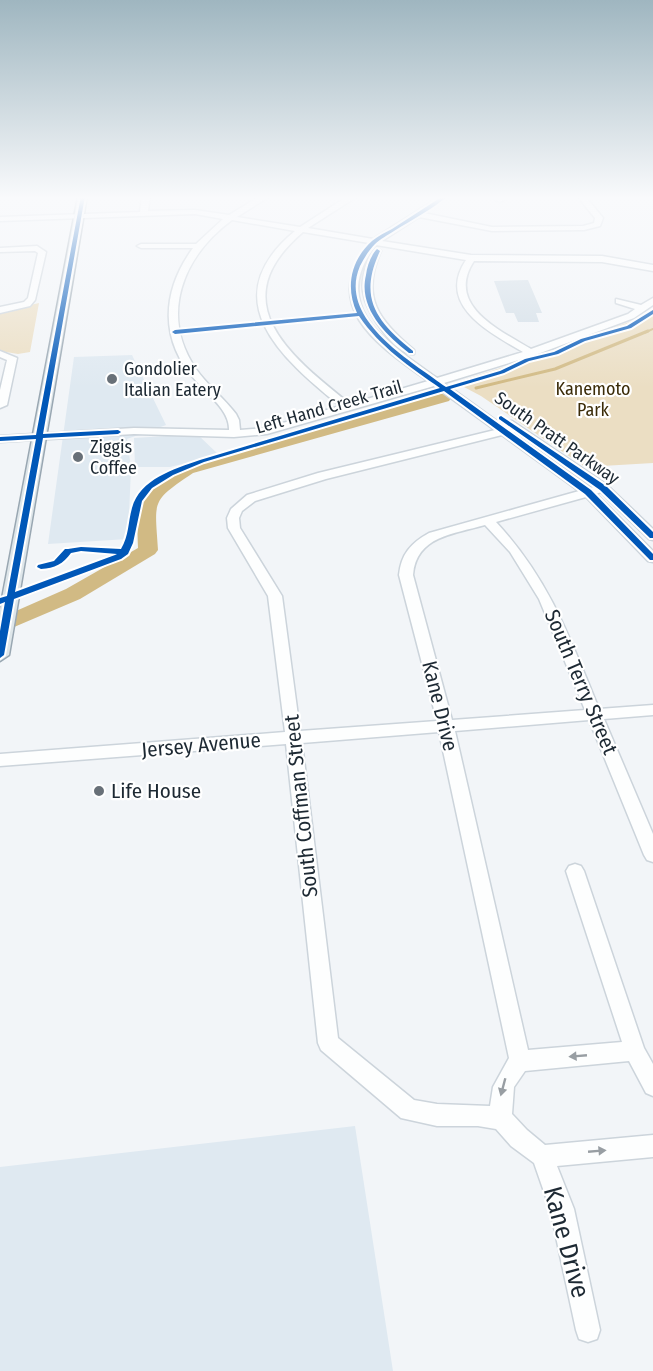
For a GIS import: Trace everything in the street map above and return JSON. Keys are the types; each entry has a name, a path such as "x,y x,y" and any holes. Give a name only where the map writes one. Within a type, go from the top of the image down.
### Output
{"main road":[{"path":"1,647 71,260"}],"street":[{"path":"0,310 27,304 32,298 41,260"},
{"path":"188,260 176,285 172,313 175,332 190,368 207,390 232,414 234,434"},
{"path":"272,260 265,270 261,294 262,309 275,339 303,371 349,408"},
{"name":"South Pratt Parkway","path":"361,260 353,279 355,304 371,332 596,490 653,536"},
{"path":"470,260 459,276 460,295 466,305 492,328 531,352"},
{"path":"608,260 653,268"},
{"path":"0,439 157,431 234,434 267,431 531,352 602,327 653,301"},
{"path":"620,302 642,308"},
{"path":"0,354 12,358 1,405"},
{"name":"South Coffman Street","path":"502,1119 478,1115 437,1116 409,1110 328,1043 280,620 275,596 234,528 233,518 237,509 251,498 286,486 510,430"},
{"name":"South Pratt Parkway","path":"596,490 653,558"},
{"name":"Kane Drive","path":"520,1061 446,726 406,575 407,560 419,543 433,536 596,490"},
{"name":"South Terry Street","path":"488,521 515,550 546,599 653,855"},
{"name":"Jersey Avenue","path":"0,760 653,710"},
{"path":"575,871 635,1051 653,1085"},
{"path":"635,1051 520,1061 506,1076 500,1100 502,1119 519,1138 542,1156 653,1146"},
{"name":"Kane Drive","path":"542,1156 562,1209 588,1330"}],"shaded area":[{"path":"132,355 166,425 127,439 131,468 128,539 48,544 74,357"},
{"path":"197,434 219,455 170,467 135,467 134,438"},
{"path":"355,1126 393,1371 0,1371 0,1167"}],"green space":[{"path":"39,303 30,352 18,354 0,351 0,312"},
{"name":"Kanemoto Park","path":"653,309 653,463 585,467 481,396 464,387 460,381 544,354 645,316"}],"building":[{"path":"528,280 542,313 536,313 539,322 518,322 514,313 506,313 494,281"}],"waterway":[{"path":"644,333 653,329"},
{"path":"476,388 555,369 648,331"},
{"path":"0,626 73,594 148,550 146,506 160,487 187,469 443,398"}],"cycle path":[{"path":"0,655 71,260"},
{"path":"360,260 354,274 352,289 355,303 362,317 384,343 588,492 653,558"},
{"path":"373,260 367,281 372,308 387,331 411,352"},
{"name":"Left Hand Creek Trail","path":"0,601 118,557 129,543 138,501 149,487 170,473 202,461 502,372 527,360 556,353 583,340 629,327 653,312"},
{"path":"175,332 359,314"},
{"path":"501,418 603,488 653,536"},
{"path":"0,439 118,432"},
{"path":"41,567 57,563 68,551 81,549 125,552"}],"place":[{"name":"Gondolier Italian Eatery","path":"112,379"},
{"name":"Ziggis Coffee","path":"78,457"},
{"name":"Life House","path":"99,791"}]}
